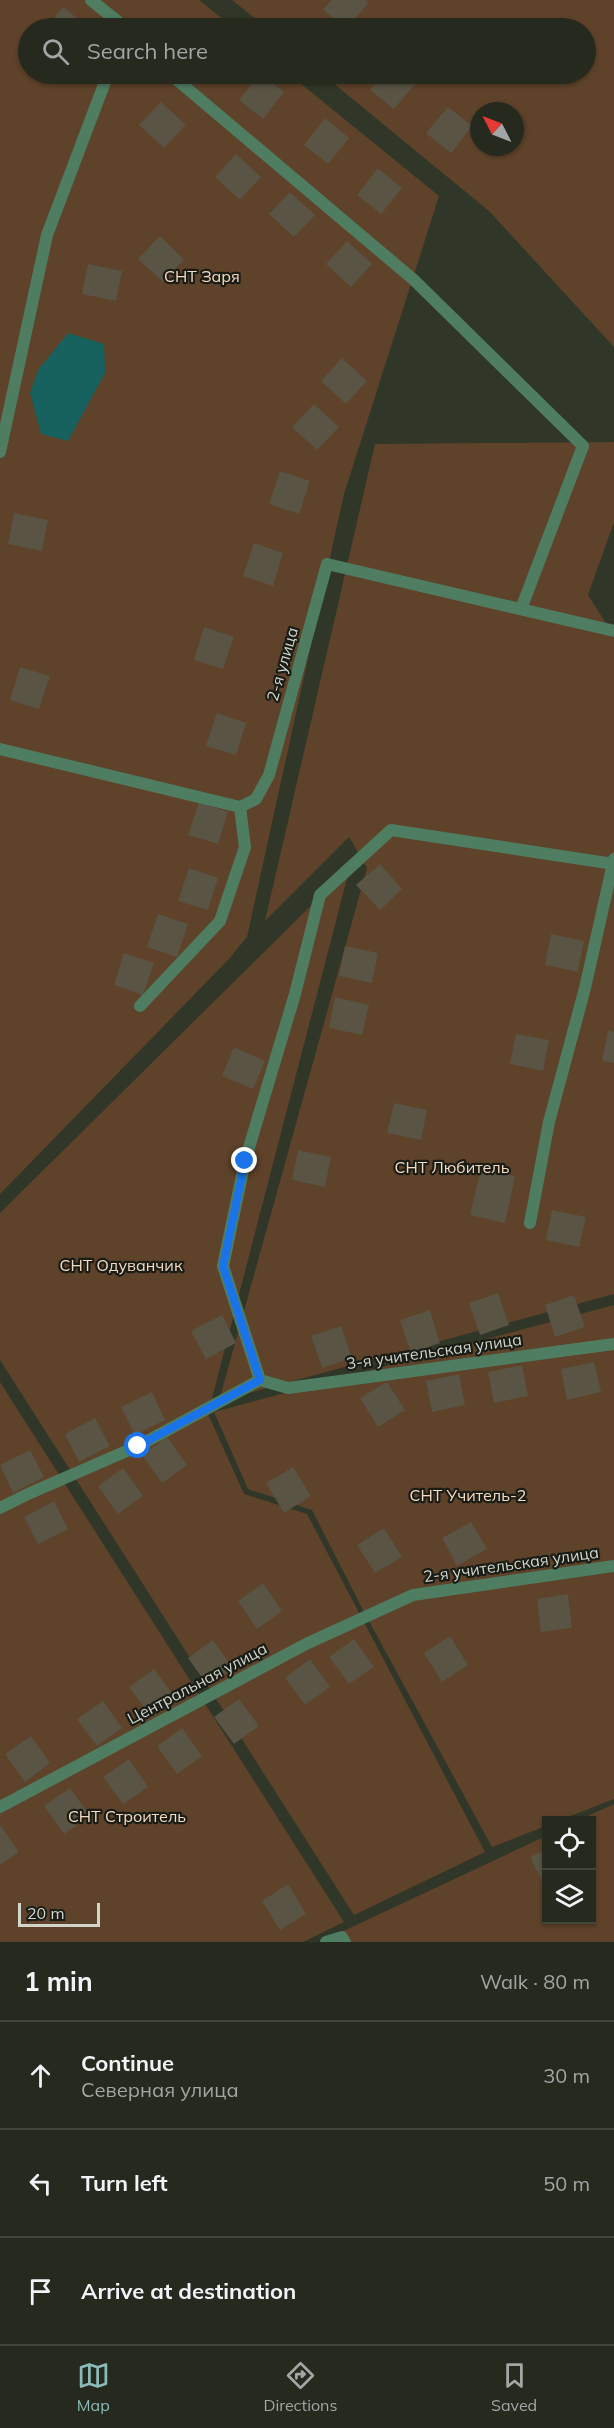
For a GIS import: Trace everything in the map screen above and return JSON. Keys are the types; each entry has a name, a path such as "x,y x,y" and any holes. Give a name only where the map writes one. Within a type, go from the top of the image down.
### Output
{"street":[{"path":"91,0 113,18"},
{"path":"0,452 47,234 104,84"},
{"path":"182,84 414,280 583,446 521,609"},
{"name":"2-я улица","path":"240,807 256,799 269,775 327,564 614,631"},
{"path":"0,749 240,807 245,847 220,921 140,1006"},
{"path":"0,1508 138,1446 260,1380 223,1266 245,1161 295,994 320,895 391,830 614,862 585,988 549,1122 530,1223"},
{"name":"3-я учительская улица","path":"260,1380 288,1388 614,1344"},
{"name":"2-я учительская улица","path":"413,1595 614,1566"},
{"name":"Центральная улица","path":"0,1807 306,1644 413,1595"},
{"path":"326,1942 342,1937 345,1942"}],"green space":[{"name":"СНТ Заря","path":"0,0 199,0 222,18 18,18 18,84 301,84 439,196 344,494 247,937 229,959 0,1194"},
{"path":"232,0 614,0 614,347 489,211 334,84 596,84 596,18 254,18"},
{"name":"СНТ Любитель","path":"614,442 614,522 588,595 614,636 614,1294 219,1401 367,868 349,837 265,921 375,444"},
{"name":"СНТ Одуванчик","path":"350,867 208,1414 244,1494 307,1514 485,1852 354,1915 0,1360 0,1213"},
{"name":"СНТ Учитель-2","path":"614,1305 614,1799 570,1816 542,1816 542,1828 492,1847 364,1612 312,1510 248,1489 214,1412"},
{"name":"СНТ Строитель","path":"0,1382 344,1922 303,1942 0,1942"},
{"path":"614,1804 614,1942 320,1942 542,1838 542,1924 596,1924 596,1816 588,1816"}],"water":[{"path":"68,333 104,344 105,373 68,441 41,434 30,393 38,370"}],"building":[{"path":"331,0 365,0 369,3 355,18 333,18 323,10"},
{"path":"63,7 77,18 54,18"},
{"path":"252,84 273,84 284,92 263,119 239,100"},
{"path":"375,84 415,84 394,109 370,90"},
{"path":"161,102 186,125 164,148 139,125"},
{"path":"448,107 470,124 470,129 451,153 426,133"},
{"path":"325,118 349,138 328,164 304,145"},
{"path":"236,154 261,177 240,200 215,177"},
{"path":"378,168 402,188 381,214 357,195"},
{"path":"290,192 315,215 294,237 269,214"},
{"path":"160,236 184,260 163,282 138,259"},
{"path":"347,241 372,264 351,287 326,264"},
{"path":"88,264 122,271 116,301 82,294"},
{"path":"342,358 367,381 346,404 321,381"},
{"path":"314,404 339,427 317,450 292,427"},
{"path":"280,471 310,481 299,514 269,504"},
{"path":"14,513 48,520 42,551 8,544"},
{"path":"254,543 283,553 273,586 243,576"},
{"path":"204,627 234,637 223,669 194,660"},
{"path":"20,667 50,676 39,709 10,700"},
{"path":"217,713 246,723 236,755 206,746"},
{"path":"199,802 228,812 218,844 188,835"},
{"path":"380,864 402,889 380,910 356,885"},
{"path":"189,868 218,878 208,910 178,901"},
{"path":"158,914 188,924 177,957 147,947"},
{"path":"551,934 584,941 578,972 545,965"},
{"path":"345,946 378,953 372,983 339,976"},
{"path":"124,953 154,963 143,995 114,985"},
{"path":"335,997 369,1005 362,1035 329,1028"},
{"path":"608,1030 614,1032 614,1063 602,1061"},
{"path":"516,1034 549,1040 543,1071 510,1064"},
{"path":"234,1047 265,1061 253,1089 222,1076"},
{"path":"394,1103 427,1110 421,1140 387,1133"},
{"path":"298,1150 331,1157 325,1187 292,1180"},
{"path":"481,1169 515,1176 505,1223 470,1215"},
{"path":"552,1210 586,1217 579,1247 546,1240"},
{"path":"498,1293 509,1325 480,1335 469,1303"},
{"path":"574,1295 585,1327 555,1337 545,1305"},
{"path":"430,1310 440,1343 411,1353 400,1320"},
{"path":"222,1315 236,1343 206,1359 191,1331"},
{"path":"341,1326 352,1358 322,1368 311,1336"},
{"path":"594,1362 601,1392 567,1400 561,1369"},
{"path":"522,1365 528,1396 494,1403 488,1372"},
{"path":"459,1374 465,1405 432,1412 426,1381"},
{"path":"387,1382 405,1410 378,1427 360,1398"},
{"path":"152,1392 165,1420 135,1435 121,1407"},
{"path":"95,1418 110,1446 79,1462 65,1434"},
{"path":"167,1437 187,1465 162,1483 142,1455"},
{"path":"30,1450 44,1477 13,1493 0,1465"},
{"path":"293,1467 311,1496 284,1513 266,1483"},
{"path":"123,1468 143,1496 118,1514 98,1486"},
{"path":"54,1501 68,1529 38,1544 24,1517"},
{"path":"471,1522 487,1549 457,1566 442,1538"},
{"path":"384,1528 402,1557 375,1573 357,1545"},
{"path":"263,1583 282,1611 257,1629 238,1601"},
{"path":"568,1594 572,1628 541,1632 537,1599"},
{"path":"450,1636 468,1665 442,1682 424,1653"},
{"path":"354,1639 374,1667 349,1684 329,1657"},
{"path":"213,1640 233,1668 208,1686 188,1658"},
{"path":"310,1659 330,1687 305,1705 285,1678"},
{"path":"154,1669 174,1696 149,1714 129,1687"},
{"path":"239,1699 259,1726 234,1744 214,1717"},
{"path":"103,1701 122,1728 97,1746 77,1719"},
{"path":"182,1728 202,1756 177,1774 157,1746"},
{"path":"31,1736 50,1763 25,1782 5,1754"},
{"path":"129,1759 148,1787 123,1804 103,1777"},
{"path":"70,1788 90,1816 64,1834 44,1806"},
{"path":"0,1825 19,1852 0,1865"},
{"path":"542,1851 542,1881 530,1857"},
{"path":"288,1884 306,1914 280,1930 262,1901"}],"route":[{"path":"138,1446 260,1380 223,1266 245,1161"}]}
